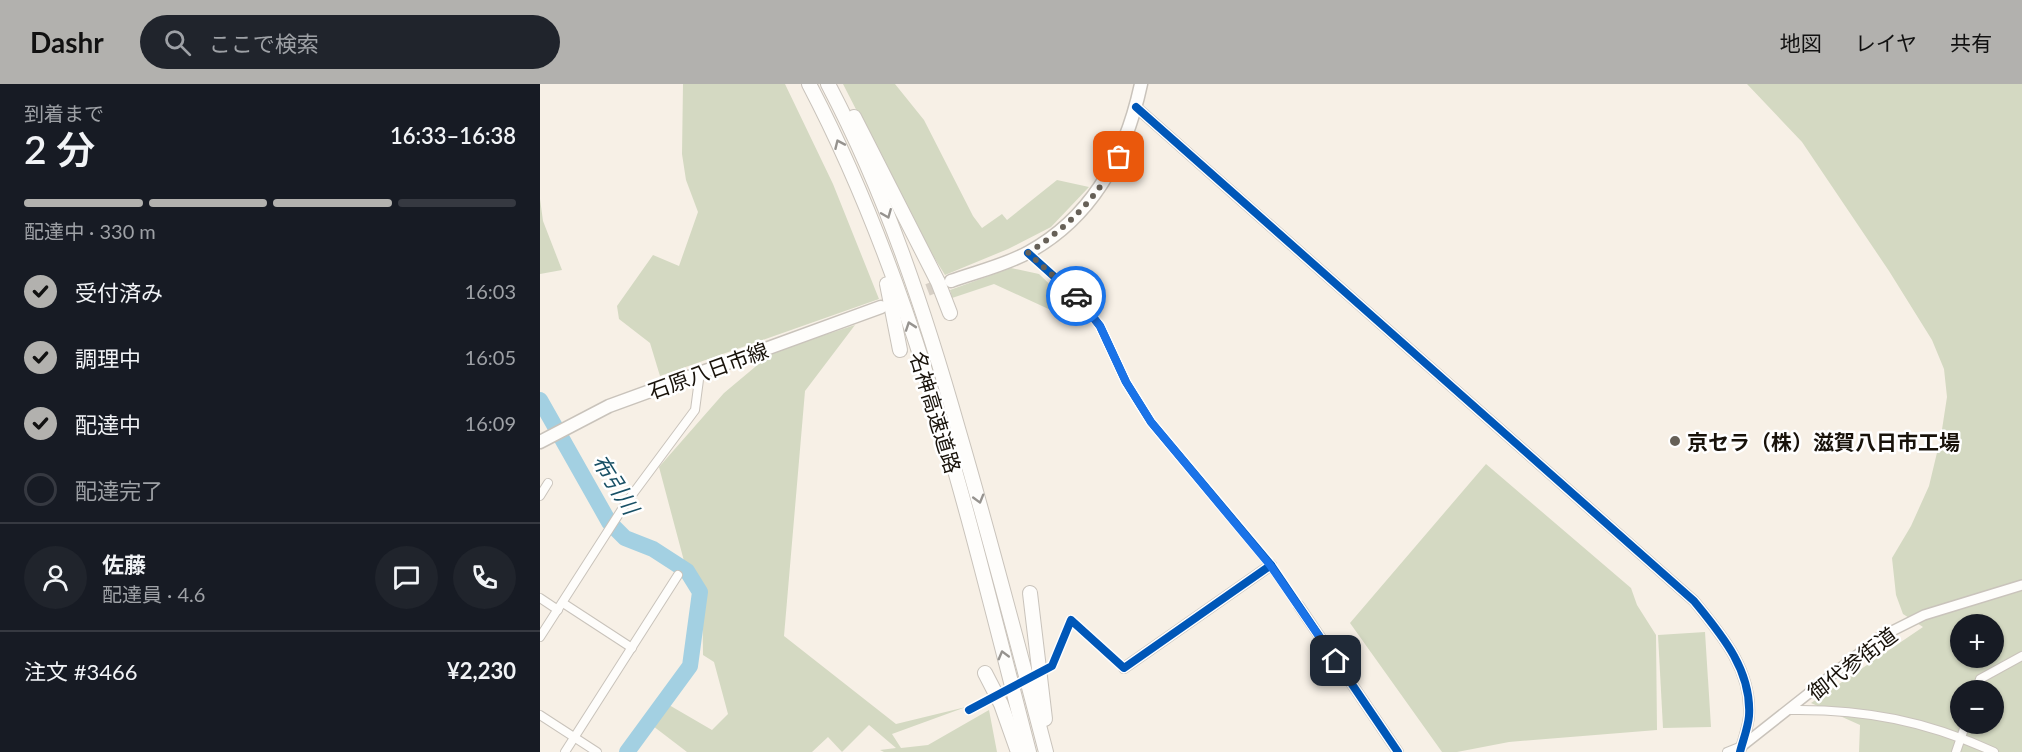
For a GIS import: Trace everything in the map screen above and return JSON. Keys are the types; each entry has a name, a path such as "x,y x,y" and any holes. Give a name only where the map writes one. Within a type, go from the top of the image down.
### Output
{"highway":[{"name":"名神高速道路","path":"809,84 851,173 913,332 968,518 1029,752"},
{"name":"名神高速道路","path":"828,84 867,166 907,263 929,327 982,512 1046,752"},
{"path":"835,84 938,282 950,313"},
{"path":"883,251 883,274 900,350"},
{"path":"1030,593 1045,719 1052,752"},
{"path":"985,673 1001,704 1018,752"}],"main road":[{"path":"951,281 1028,253 1053,236 1089,204 1119,157 1136,107 1141,84"},
{"name":"石原八日市線","path":"540,442 609,406 881,307"}],"street":[{"path":"1136,107 1694,601 1724,638 1746,682 1749,716 1741,749"},
{"path":"1028,253 1078,298 1100,326 1126,382 1151,422 1270,565 1398,752"},
{"path":"540,636 561,607 615,520 695,410 700,372"},
{"path":"540,496 548,483"},
{"path":"1052,666 1071,620 1124,668 1270,565"},
{"path":"565,752 678,575"},
{"name":"御代参街道","path":"1727,752 1741,749 1880,637 1924,615 2022,585"},
{"path":"540,598 561,607 632,648"},
{"path":"1980,680 2022,656"},
{"path":"1791,710 1840,709 1871,713 1961,737 1994,752"},
{"path":"540,715 597,752"},
{"path":"1956,752 1962,734"}],"green space":[{"path":"683,84 785,84 833,184 879,299 660,376 650,343 619,319 617,306 653,255 679,266 698,212 686,180 682,154"},
{"path":"843,84 895,84 924,120 973,216 982,228 1002,214 1007,220 1057,180 1089,187 1051,227 1008,249 945,275 922,238"},
{"path":"1747,84 2022,84 2022,752 1859,752 1860,725 1811,703 1923,627 1903,614 1896,595 1892,558 1911,526 1929,486 1941,436 1947,397 1944,369 1932,340 1889,271 1802,142"},
{"path":"540,199 543,221 562,270 540,274"},
{"path":"1011,268 1039,274 1084,317 1079,323 994,284 952,298 950,290"},
{"path":"855,325 805,391 784,636 896,724 966,707 892,734 901,748 928,745 989,710 997,752 884,752 880,750 896,748 869,725 842,752 828,737 812,752 687,752 653,726 669,705 712,730 728,714 714,662 703,655 702,581 684,561 659,467 724,393 773,352"},
{"path":"1486,464 1631,588 1637,605 1656,635 1657,730 1509,742 1457,752 1442,752 1350,623"},
{"path":"1705,632 1711,727 1663,728 1658,635"}],"waterway":[{"name":"布引川","path":"540,400 609,522 625,538 653,549 687,571 700,592 690,666 627,752"}],"tunnel":[{"path":"894,303 948,282"},
{"path":"969,710 1052,666"}],"cycle path":[{"path":"1136,107 1694,601 1733,654 1745,683 1749,699 1749,716 1740,752"},
{"path":"1028,253 1078,298 1100,326 1126,382 1151,422 1271,565 1398,752"},
{"path":"969,710 1052,666 1071,620 1124,668 1271,565"}],"way so far":[{"path":"1076,296 1028,253 1053,236 1089,204 1119,157"}],"place":[{"name":"京セラ（株）滋賀八日市工場","path":"1675,441"}],"route":[{"path":"1076,296 1100,326 1126,382 1151,422 1270,565 1336,661"}]}
